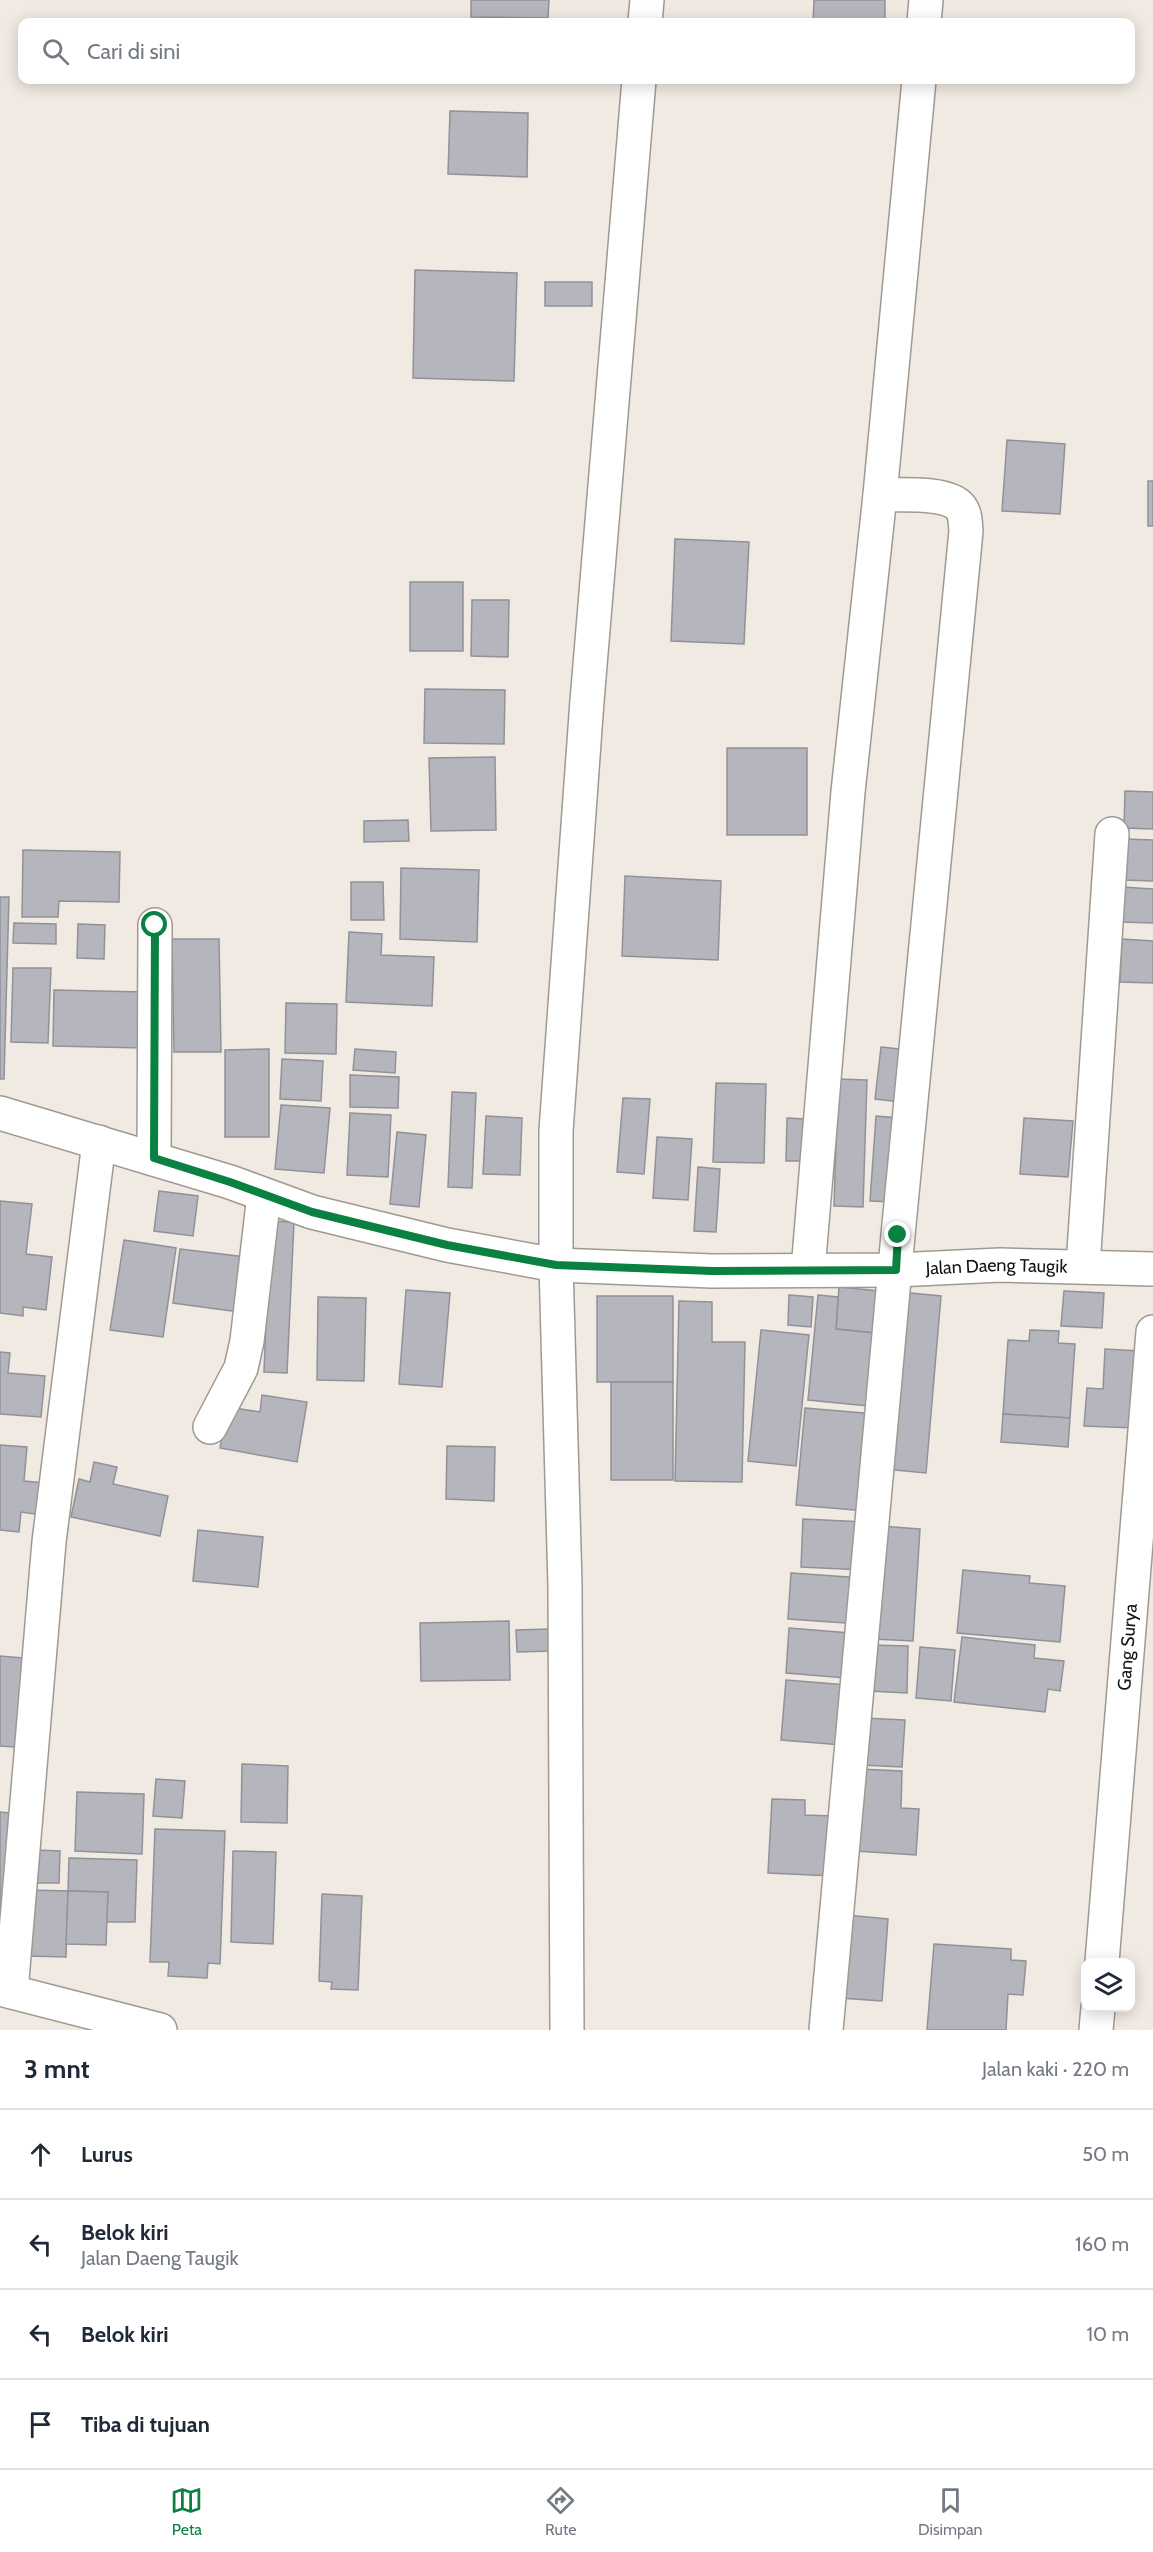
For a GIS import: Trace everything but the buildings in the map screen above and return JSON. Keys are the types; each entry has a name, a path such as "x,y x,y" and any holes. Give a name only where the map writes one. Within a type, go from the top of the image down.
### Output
{"street":[{"path":"645,18 647,0"},
{"path":"924,18 926,0"},
{"path":"567,2030 565,1585 556,1265 556,1131 588,690 639,84"},
{"path":"808,1270 848,792 880,495 919,84"},
{"path":"826,2030 966,531 965,514 957,504 921,495 880,495"},
{"path":"1083,1266 1112,834"},
{"path":"154,1158 155,925"},
{"name":"Jalan Daeng Taugik","path":"0,1113 154,1158 312,1212 447,1245 556,1265 712,1271 896,1270 1000,1265 1153,1269"},
{"path":"99,1142 49,1542 5,1990 160,2030"},
{"path":"210,1427 240,1368 247,1341 264,1195"},
{"name":"Gang Surya","path":"1102,1958 1153,1332"},
{"path":"1096,2030 1098,2012"}],"route":[{"path":"155,925 154,1158 230,1182 312,1212 447,1245 556,1265 611,1269 712,1271 896,1270 898,1235"}]}
